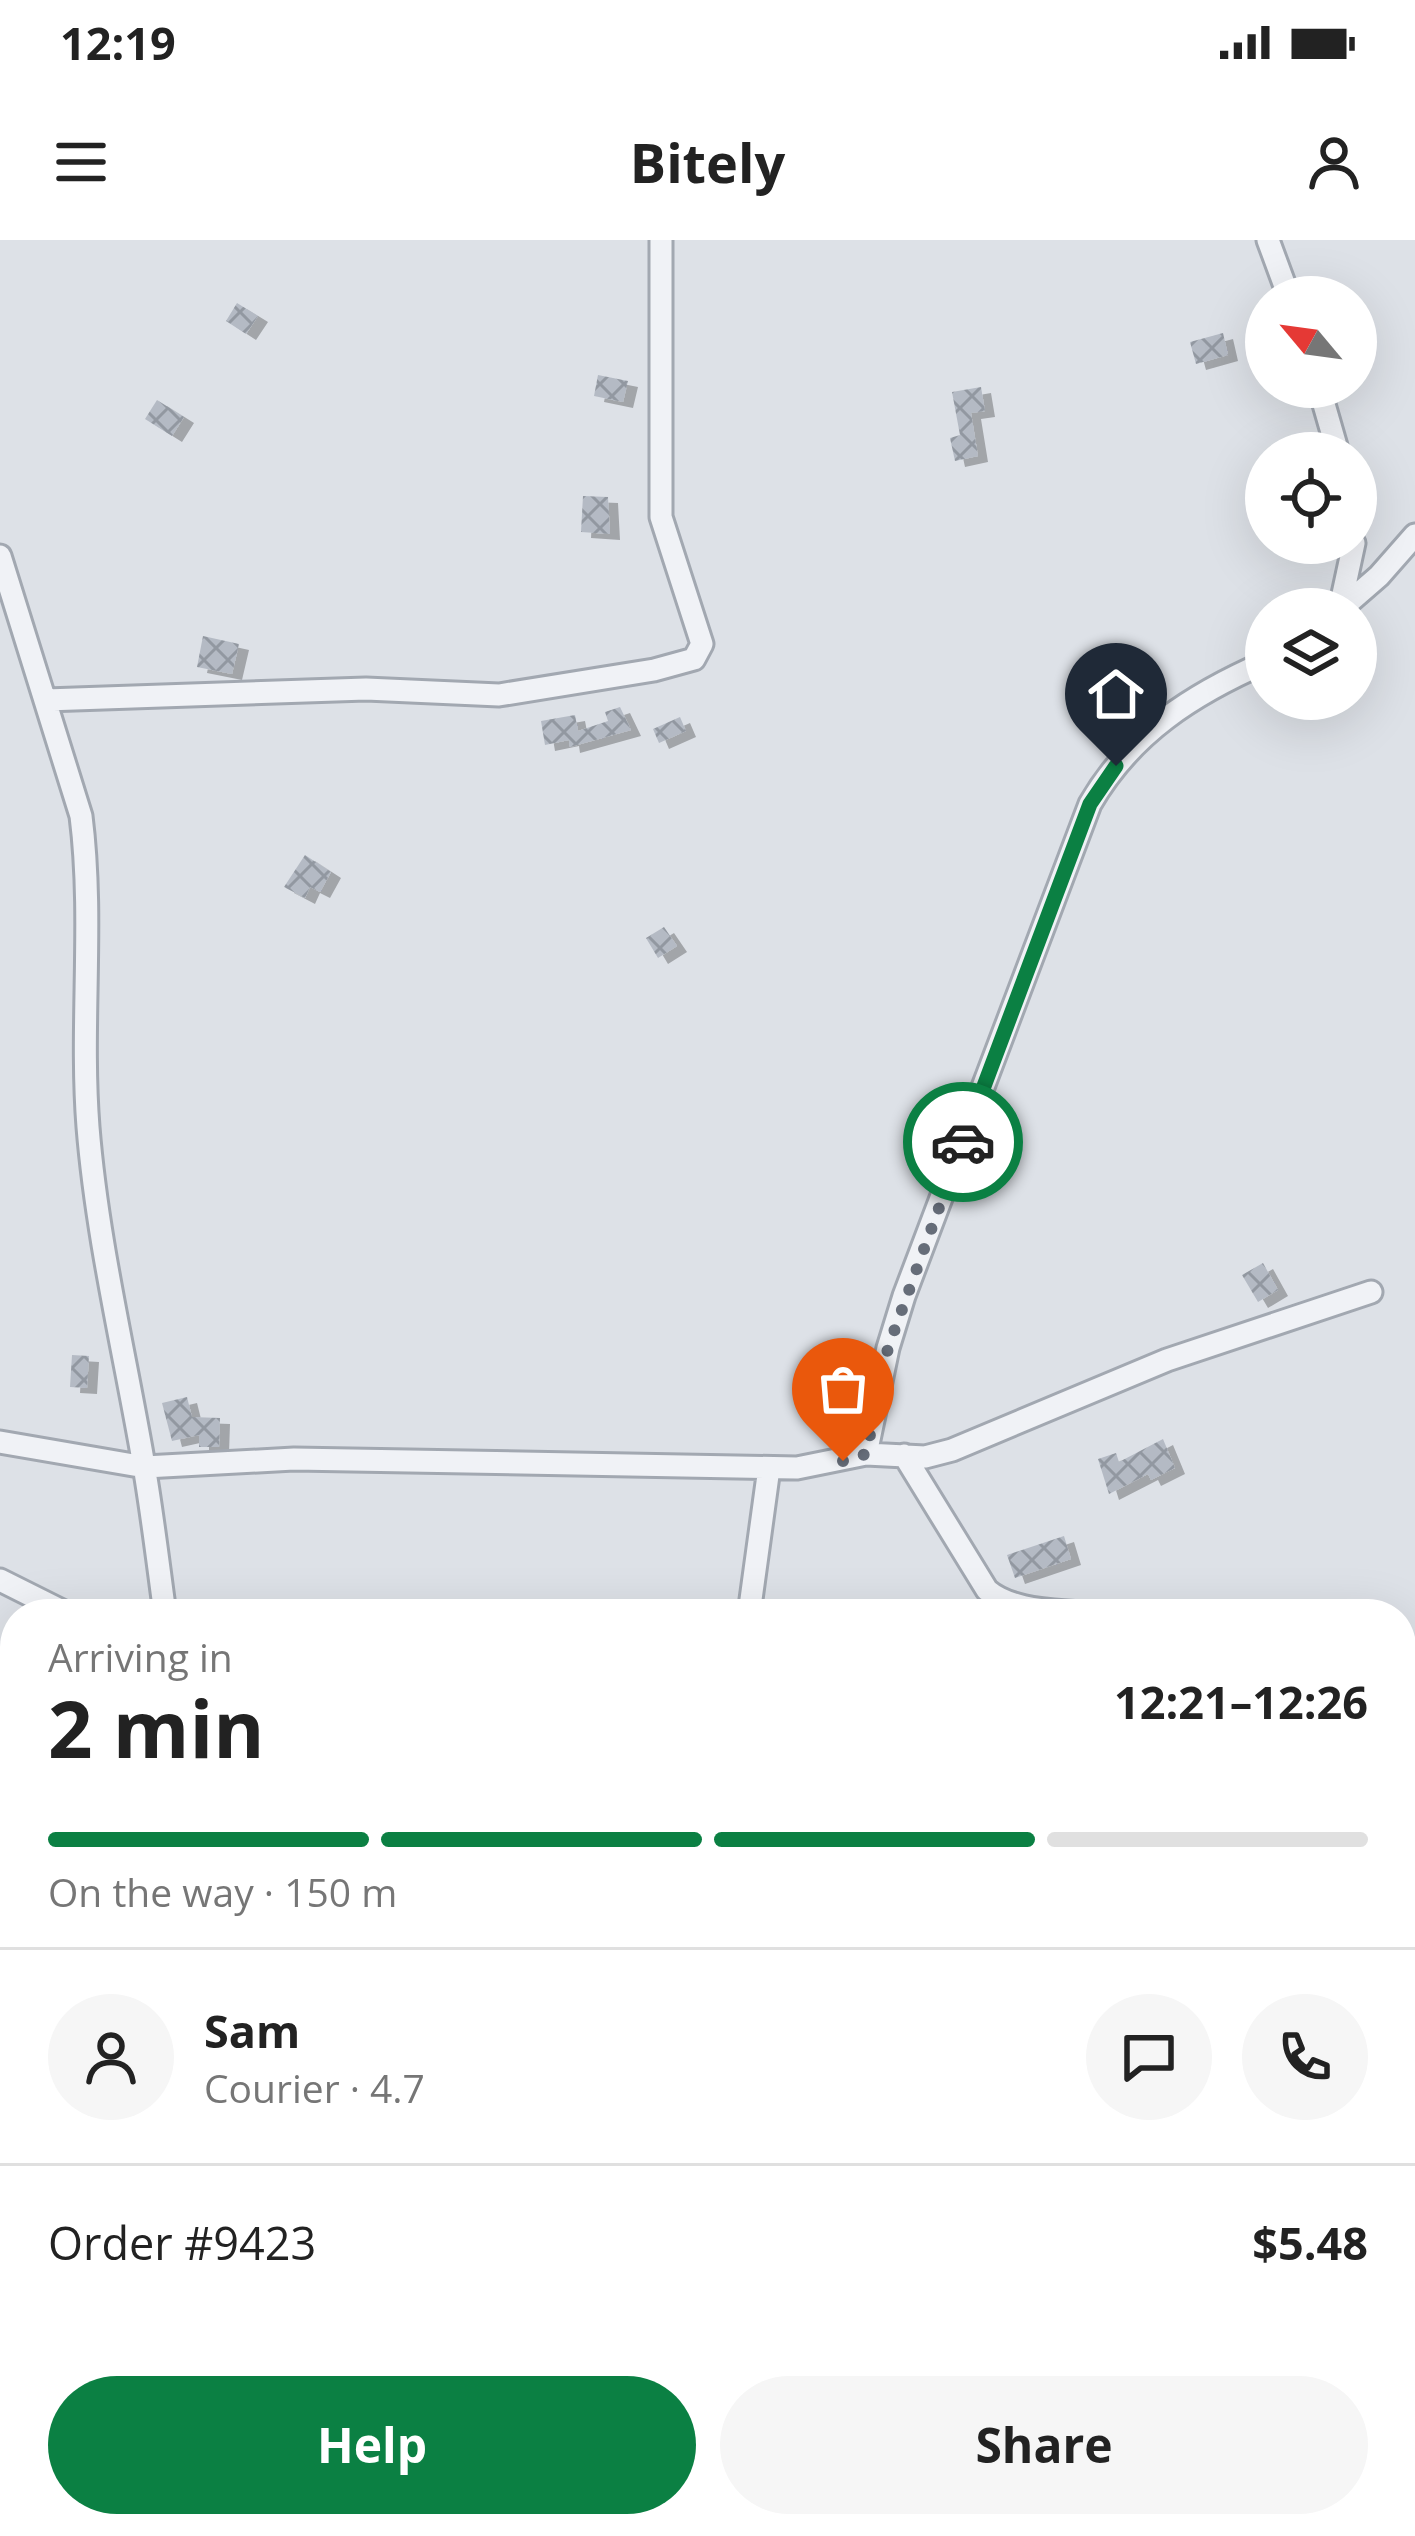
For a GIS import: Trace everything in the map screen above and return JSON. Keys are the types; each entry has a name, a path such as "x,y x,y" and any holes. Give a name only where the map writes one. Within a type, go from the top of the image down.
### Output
{"street":[{"path":"46,700 366,689 499,695 694,659 702,644 660,505 661,240"},
{"path":"1268,240 1281,276"},
{"path":"1365,588 1415,535"},
{"path":"0,556 81,816 86,856 83,1012 88,1127 99,1221 145,1467 163,1599"},
{"path":"866,1454 904,1296 1090,804 1132,746 1172,710 1245,671"},
{"path":"0,1442 145,1467 317,1460 797,1468 866,1454 925,1457 1166,1360 1371,1292"},
{"path":"904,1455 987,1590 1001,1599"},
{"path":"751,1599 770,1468"},
{"path":"0,1580 38,1599"}],"building":[{"path":"237,303 258,316 246,334 226,321"},
{"path":"1223,333 1228,355 1196,364 1190,342"},
{"path":"598,375 628,381 623,402 594,396"},
{"path":"981,387 985,411 971,413 978,456 955,461 950,438 960,435 952,392"},
{"path":"157,400 184,417 172,436 145,419"},
{"path":"583,496 608,497 610,534 581,532"},
{"path":"203,636 239,644 232,674 197,667"},
{"path":"620,707 631,730 570,747 569,740 545,745 541,721 575,715 578,731 608,721 605,712"},
{"path":"680,717 686,731 659,743 653,729"},
{"path":"305,855 331,872 320,892 310,887 305,898 284,887"},
{"path":"664,927 677,946 658,958 646,938"},
{"path":"1263,1263 1278,1290 1258,1302 1242,1275"},
{"path":"72,1355 89,1356 87,1388 70,1387"},
{"path":"187,1397 192,1417 220,1418 219,1447 199,1447 199,1435 172,1441 162,1403"},
{"path":"1163,1439 1175,1468 1151,1480 1148,1474 1109,1494 1098,1459 1116,1453 1119,1462"},
{"path":"1064,1536 1071,1559 1015,1578 1007,1555"}],"way so far":[{"path":"843,1461 866,1454 904,1296 963,1142"}],"route":[{"path":"963,1142 1090,804 1116,766"}]}
